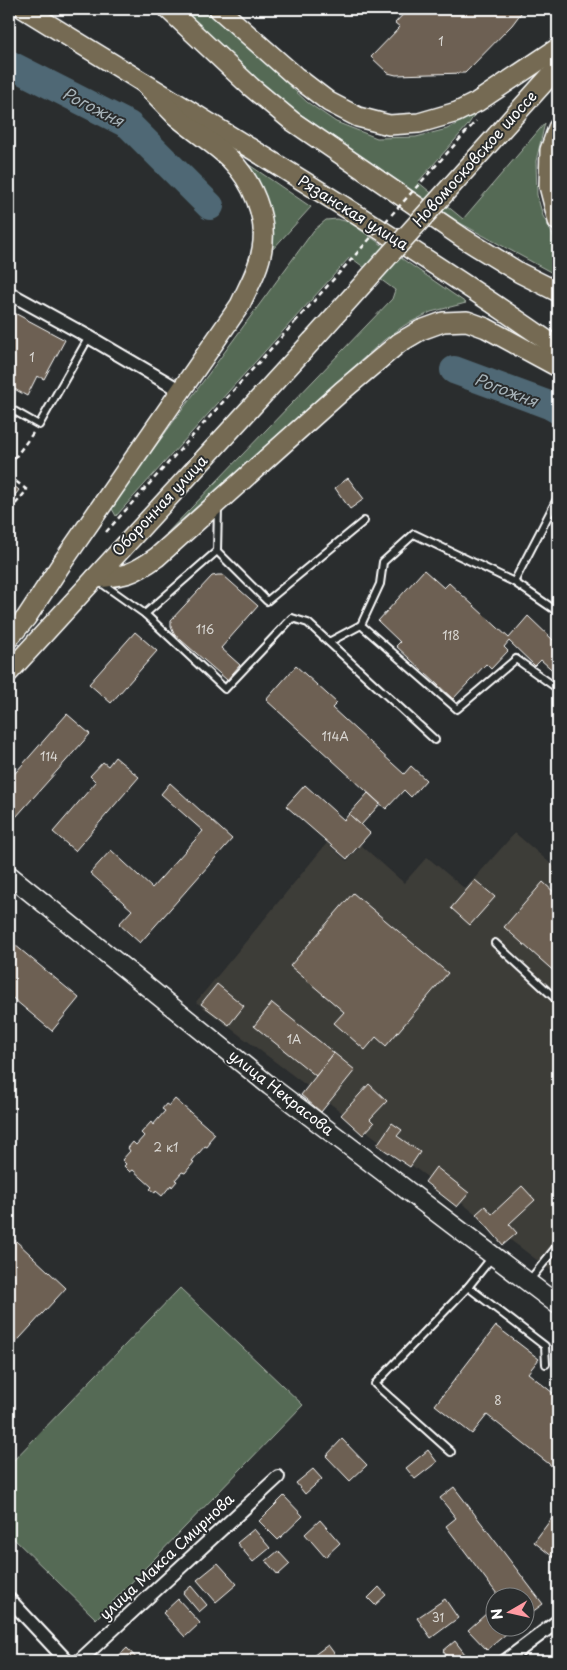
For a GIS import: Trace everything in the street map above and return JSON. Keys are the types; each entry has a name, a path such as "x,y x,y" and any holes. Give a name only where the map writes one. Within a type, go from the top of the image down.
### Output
{"main road":[{"path":"9,638 26,618 240,306 258,266 263,248 262,221 255,197 240,171 229,158 177,116 144,83 24,9"},
{"path":"168,9 251,87 292,122 463,238 520,273 558,292"},
{"path":"219,9 295,76 329,102 358,117 388,125 419,123 457,112 477,102 558,48"},
{"name":"Новомосковское шоссе","path":"312,341 558,66"},
{"name":"Рязанская улица","path":"144,83 479,293 558,348"},
{"path":"558,128 550,150 549,186 558,221"},
{"path":"95,578 120,577 138,570 157,557 342,391 399,343 420,330 443,322 467,320 486,328 558,367"},
{"name":"Оборонная улица","path":"9,672 312,341"},
{"path":"9,668 26,618 80,593"}],"street":[{"path":"9,294 89,337 181,391"},
{"name":"улица Некрасова","path":"9,875 270,1086 558,1305"},
{"name":"улица Макса Смирнова","path":"79,1661 278,1477"},
{"path":"9,1599 67,1661"},
{"path":"505,1661 558,1621"}],"lane":[{"path":"9,408 39,425 89,337"},
{"path":"514,582 558,498"},
{"path":"217,504 218,551 266,601 364,521"},
{"path":"329,642 360,625 380,584 383,562 414,534 514,582 558,612"},
{"path":"145,614 218,551"},
{"path":"95,578 145,614 225,688 292,618 308,623 435,740"},
{"path":"360,625 457,709 516,659 558,689"},
{"path":"495,943 558,1001"},
{"path":"529,1282 558,1245"},
{"path":"451,1452 375,1384 468,1287 494,1255"},
{"path":"468,1287 545,1346 546,1364"}],"path":[{"path":"104,534 476,121"},
{"path":"9,466 39,425"},
{"path":"9,476 27,490 9,512"}],"shaded area":[{"path":"515,833 558,870 558,1276 196,1002 327,843 347,861 361,845 404,883 427,857 465,889"}],"green space":[{"path":"181,9 207,9 307,102 336,122 377,138 416,137 447,129 475,114 468,125 418,182 463,219 545,123 536,161 537,195 543,216 558,245 558,276 460,223 293,109 244,70"},
{"path":"246,164 311,207 272,250 272,236"},
{"path":"337,219 349,222 466,303 431,312 405,325 384,340 166,534 392,299 395,290 350,257 116,516 111,507 314,230 326,220"},
{"path":"180,1288 303,1405 96,1619 9,1534 9,1465"}],"building":[{"path":"408,9 524,9 512,25 465,73 396,75 388,73 371,57 400,27 395,23"},
{"path":"9,310 65,340 44,379 37,376 27,396 9,386"},
{"path":"348,478 364,499 350,509 335,488"},
{"path":"9,482 19,490 9,503"},
{"path":"424,570 444,588 449,583 509,638 528,616 553,640 558,635 558,675 541,660 535,666 509,641 504,647 508,651 491,669 486,664 453,699 396,646 400,642 378,621"},
{"path":"223,575 258,606 221,648 240,665 227,680 174,634 171,627 171,620 212,576"},
{"path":"135,632 157,651 111,703 89,684"},
{"path":"296,666 337,703 332,708 404,774 411,766 426,780 411,797 404,790 386,809 266,700"},
{"path":"67,714 90,734 16,817 9,810 9,780"},
{"path":"115,757 139,777 75,851 53,832 96,782 90,776 103,762 108,766"},
{"path":"170,783 232,839 140,943 119,924 132,910 90,873 111,850 152,888 203,831 161,794"},
{"path":"305,785 344,820 349,814 370,833 347,859 286,806"},
{"path":"368,793 380,804 361,825 349,814"},
{"path":"475,880 495,897 470,925 451,908"},
{"path":"543,882 558,896 558,975 504,927"},
{"path":"353,893 448,973 386,1046 376,1037 365,1050 334,1023 344,1012 290,966"},
{"path":"9,940 79,998 52,1031 9,995"},
{"path":"217,984 244,1006 229,1025 201,1004"},
{"path":"272,1003 334,1053 316,1076 254,1026"},
{"path":"334,1053 355,1070 321,1112 301,1095"},
{"path":"369,1084 387,1101 370,1119 374,1123 363,1135 341,1115"},
{"path":"175,1099 215,1134 208,1142 210,1143 207,1147 205,1146 192,1161 194,1162 185,1173 182,1172 172,1187 171,1185 162,1196 150,1189 152,1187 133,1170 130,1172 124,1166 126,1164 122,1160 130,1151 128,1148 133,1142 136,1145 144,1136 141,1133 151,1122 153,1125 165,1111 162,1109 166,1104 169,1106"},
{"path":"392,1123 402,1130 397,1136 420,1152 410,1167 377,1145"},
{"path":"436,1167 469,1193 457,1207 425,1182"},
{"path":"522,1186 535,1200 509,1224 517,1233 503,1245 476,1214 485,1206 492,1214"},
{"path":"15,1240 66,1288 9,1350 9,1247"},
{"path":"496,1326 539,1359 528,1373 558,1397 558,1471 487,1415 472,1434 435,1405"},
{"path":"342,1439 367,1465 350,1481 326,1456"},
{"path":"428,1450 437,1462 415,1479 406,1468"},
{"path":"313,1469 322,1479 305,1494 296,1483"},
{"path":"454,1487 531,1588 492,1588 446,1526 456,1518 440,1498"},
{"path":"284,1496 303,1516 278,1540 259,1521"},
{"path":"558,1510 558,1561 534,1542"},
{"path":"320,1520 340,1543 325,1557 305,1534"},
{"path":"254,1529 270,1548 253,1562 237,1543"},
{"path":"278,1551 290,1564 278,1575 266,1561"},
{"path":"218,1563 237,1584 216,1602 197,1580"},
{"path":"191,1586 207,1605 199,1612 183,1593"},
{"path":"379,1587 386,1595 375,1605 368,1598"},
{"path":"534,1592 543,1604 534,1611"},
{"path":"178,1599 200,1623 185,1637 163,1613"},
{"path":"445,1599 458,1618 431,1638 417,1618"},
{"path":"484,1616 484,1638 501,1638 487,1650 468,1630"},
{"path":"455,1641 468,1658 464,1661 451,1661 443,1651"},
{"path":"328,1645 340,1661 306,1661"},
{"path":"127,1648 139,1661 113,1661"}],"waterway":[{"name":"Рогожня","path":"9,64 129,125 210,206"},
{"name":"Рогожня","path":"454,370 558,410"}]}
